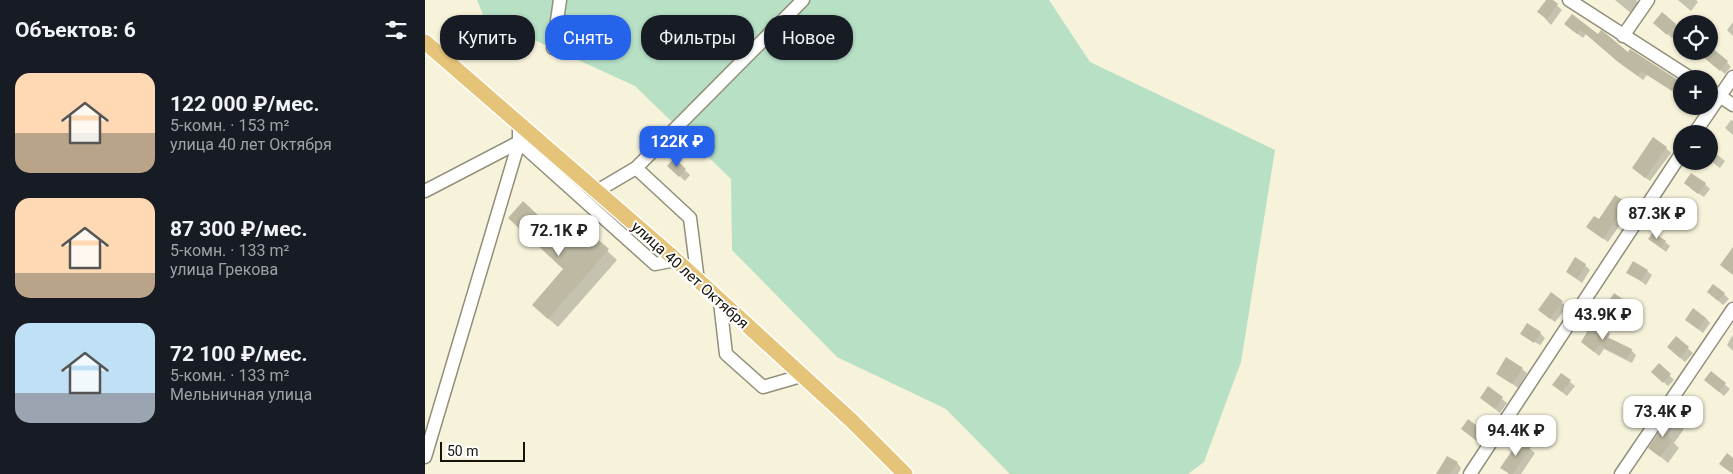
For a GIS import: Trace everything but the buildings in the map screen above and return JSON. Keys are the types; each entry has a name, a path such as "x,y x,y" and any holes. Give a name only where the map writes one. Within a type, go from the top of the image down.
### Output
{"main road":[{"name":"улица 40 лет Октября","path":"425,42 675,260 852,421 905,474"}],"street":[{"path":"558,15 560,0"},
{"path":"597,191 636,168 803,0"},
{"path":"1569,0 1678,70"},
{"path":"1623,36 1649,0"},
{"path":"1718,90 1733,77"},
{"path":"1718,96 1733,105"},
{"path":"425,458 519,142 519,124"},
{"path":"425,191 519,142"},
{"path":"519,142 655,264 675,260"},
{"path":"1471,474 1673,166"},
{"path":"636,168 689,218 698,281"},
{"path":"720,302 726,354 763,387 801,376"},
{"path":"1621,474 1733,309"}],"green space":[{"path":"477,0 1049,0 1090,62 1275,150 1241,362 1204,462 1188,474 1010,474 946,409 837,357 732,250 731,179 635,86 578,60 631,60 631,15 545,15 545,45 535,40 535,15 483,15"}]}
